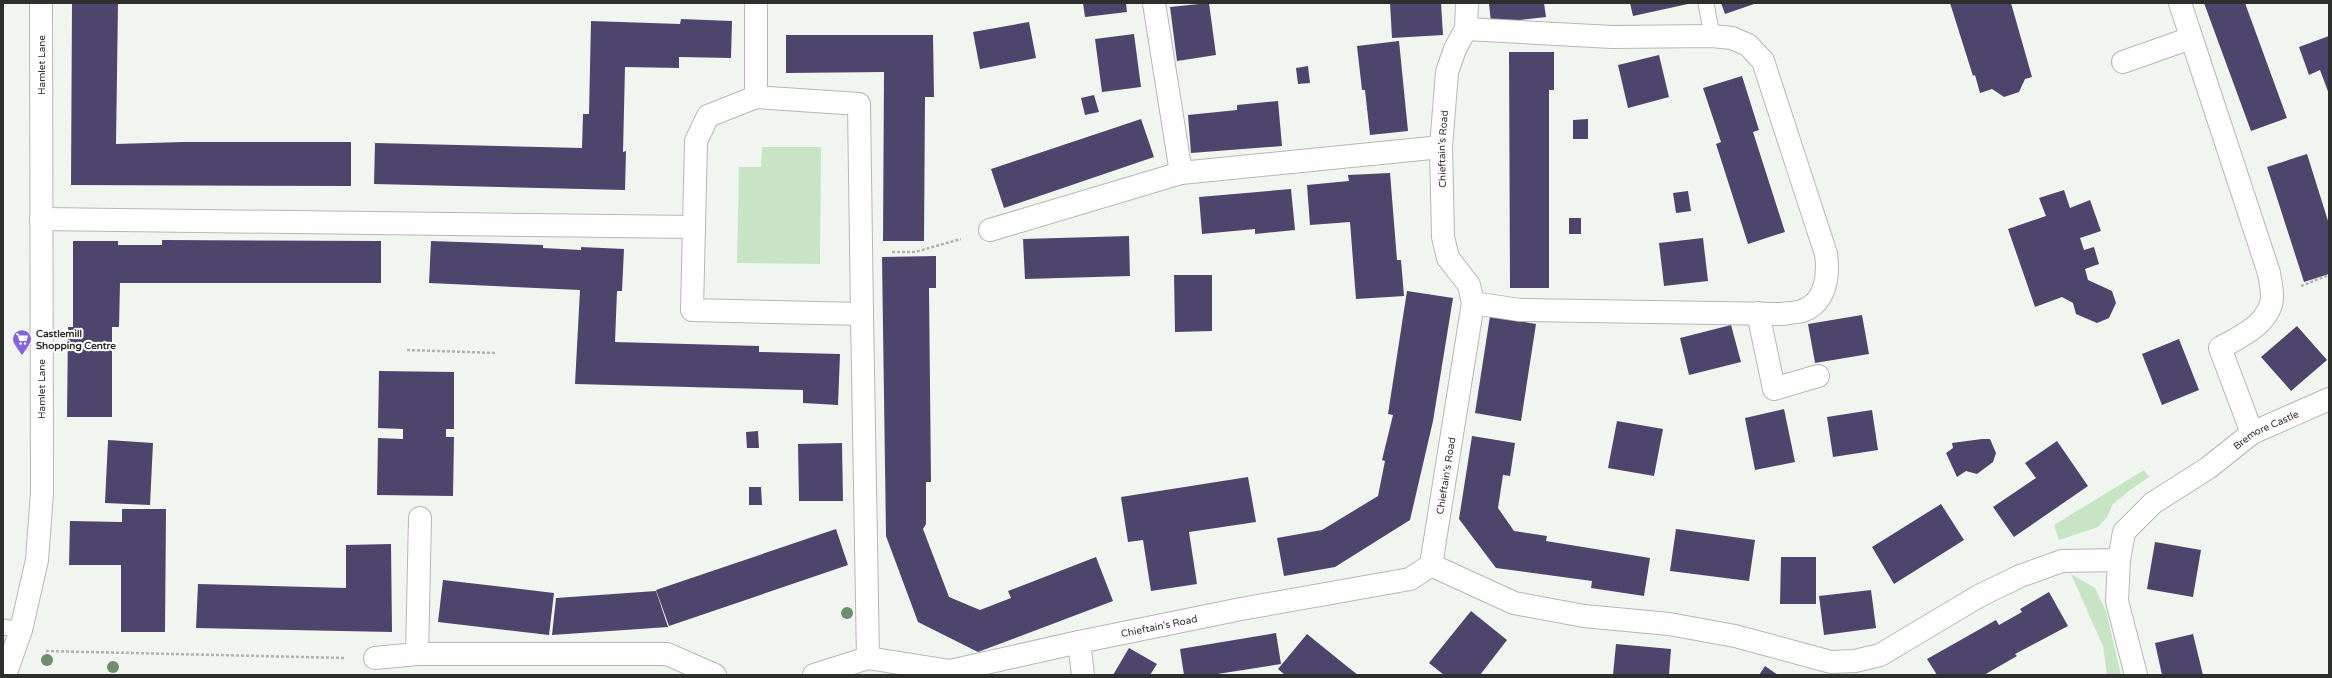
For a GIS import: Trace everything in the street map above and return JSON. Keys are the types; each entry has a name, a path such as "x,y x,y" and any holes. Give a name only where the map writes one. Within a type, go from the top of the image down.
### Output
{"street":[{"name":"Hamlet Lane","path":"5,675 12,635 37,560 42,493 41,3"},
{"path":"756,3 756,97"},
{"path":"1154,3 1181,173"},
{"name":"Chieftain's Road","path":"868,658 950,671 1079,642 1241,609 1410,579 1431,565 1473,303 1469,286 1448,258 1443,236 1441,147 1447,72 1455,49 1466,29 1466,3"},
{"path":"2180,3 2269,273 2272,296 2268,314 2247,332 2220,348 2252,433"},
{"path":"1466,29 1612,37 1712,36 1732,38 1748,45 1763,61 1826,254 1828,270 1819,299 1802,311 1758,313 1520,310 1473,303"},
{"path":"2123,62 2191,38"},
{"path":"814,675 868,658 859,104 756,97 708,116 696,141 692,310 862,314"},
{"path":"990,230 1181,173 1441,147"},
{"path":"41,219 694,227"},
{"path":"1758,313 1774,389 1818,376"},
{"name":"Bremore Castle","path":"2136,675 2118,601 2118,560 2124,532 2153,503 2208,468 2252,433 2329,399"},
{"path":"417,654 420,518"},
{"path":"1431,565 1514,603 1584,616 1669,624 1735,636 1830,669 1880,655 1979,596 2020,576 2062,561 2118,560"},
{"path":"1079,642 1083,675"},
{"path":"375,658 417,654 667,654 715,675"}],"lane":[{"path":"1706,3 1712,36"}],"path":[{"path":"861,252 915,252 990,230"},
{"path":"407,350 496,353"},
{"path":"12,635 375,658"}],"green space":[{"path":"762,147 821,147 820,264 737,263 739,167 761,167"},
{"path":"2144,470 2149,477 2113,504 2107,517 2098,527 2059,540 2054,525"},
{"path":"2071,574 2095,588 2106,611 2121,675 2107,675 2103,646"}],"building":[{"path":"72,3 118,3 116,144 184,142 351,142 351,186 71,185"},
{"path":"1083,3 1126,3 1127,12 1085,17"},
{"path":"1209,3 1216,55 1177,61 1170,7"},
{"path":"1390,3 1441,3 1443,35 1392,38"},
{"path":"1489,3 1544,3 1546,17 1491,23"},
{"path":"1630,3 1688,3 1688,4 1633,16"},
{"path":"1721,3 1757,3 1725,14"},
{"path":"1950,3 2011,3 2032,77 2025,79 2019,92 2004,97 1992,89 1980,93 1975,75 1973,76"},
{"path":"2204,3 2245,3 2287,118 2251,131"},
{"path":"681,19 732,21 731,58 679,57 679,68 625,67 623,152 626,151 625,190 374,184 375,143 582,148 583,114 589,114 591,21 680,24"},
{"path":"1029,22 1036,58 980,69 973,32"},
{"path":"1134,34 1141,87 1102,92 1095,39"},
{"path":"786,35 933,35 934,97 925,97 924,241 883,241 884,72 786,73"},
{"path":"2329,36 2329,94 2320,70 2309,75 2299,47"},
{"path":"1399,41 1408,131 1370,135 1365,90 1362,90 1357,46"},
{"path":"1509,52 1554,52 1554,90 1549,90 1549,288 1510,288"},
{"path":"1659,55 1669,97 1628,108 1618,65"},
{"path":"1308,66 1310,83 1298,84 1296,68"},
{"path":"1742,76 1759,130 1753,132 1785,232 1748,244 1716,144 1721,142 1703,88"},
{"path":"1094,95 1099,112 1085,115 1081,98"},
{"path":"1278,101 1282,146 1191,153 1188,115 1237,110 1237,105"},
{"path":"1141,119 1154,157 1004,208 991,169"},
{"path":"1588,119 1588,139 1573,139 1573,120"},
{"path":"2307,154 2329,224 2329,274 2304,282 2267,167"},
{"path":"1390,173 1397,260 1401,260 1404,296 1356,299 1350,222 1310,225 1307,185 1349,181 1348,175"},
{"path":"1291,189 1295,230 1255,234 1255,229 1202,234 1199,197"},
{"path":"2064,190 2070,208 2090,200 2101,231 2080,238 2084,250 2094,247 2099,264 2085,269 2088,280 2112,291 2116,303 2109,318 2097,323 2076,314 2073,303 2062,297 2035,307 2008,229 2046,216 2039,198"},
{"path":"1688,191 1691,211 1676,213 1673,193"},
{"path":"1569,218 1581,218 1581,234 1569,234"},
{"path":"1129,236 1130,276 1025,279 1023,239"},
{"path":"1703,238 1708,281 1664,286 1659,243"},
{"path":"162,240 381,241 381,283 120,283 119,327 112,327 112,417 67,417 68,327 73,327 73,241 118,241 118,245 162,245"},
{"path":"431,241 543,245 543,248 581,250 581,247 624,249 622,291 617,291 615,342 759,346 759,352 840,354 838,405 803,403 803,390 575,384 580,290 429,283"},
{"path":"936,256 936,288 929,288 931,482 926,482 926,524 923,529 949,597 980,610 1011,598 1008,591 1096,557 1113,601 978,652 918,622 886,536 882,257"},
{"path":"1174,275 1212,275 1212,331 1175,332"},
{"path":"1407,291 1453,298 1433,421 1410,520 1335,567 1284,576 1277,538 1322,530 1378,496 1385,461 1382,460 1393,415 1388,414"},
{"path":"1862,315 1869,354 1815,363 1808,324"},
{"path":"1490,316 1536,324 1521,421 1475,413"},
{"path":"1731,325 1741,362 1689,375 1680,338"},
{"path":"2297,326 2327,360 2291,391 2261,357"},
{"path":"2179,339 2199,390 2162,405 2142,354"},
{"path":"379,371 454,372 454,429 446,429 446,437 454,437 453,496 377,495 378,438 403,439 403,429 378,428"},
{"path":"1784,409 1795,462 1755,470 1745,418"},
{"path":"1872,410 1878,450 1833,457 1827,417"},
{"path":"1617,421 1663,429 1654,476 1608,468"},
{"path":"758,431 759,448 747,448 746,432"},
{"path":"1472,436 1515,443 1510,476 1503,475 1498,508 1514,531 1547,536 1546,541 1650,558 1644,596 1591,588 1592,581 1496,568 1459,519"},
{"path":"1990,439 1996,453 1993,462 1977,474 1966,471 1957,477 1946,453 1953,448 1952,443"},
{"path":"108,440 153,443 150,505 105,503"},
{"path":"2057,441 2088,486 2014,537 1993,507 2036,478 2025,463"},
{"path":"842,443 843,501 799,501 798,444"},
{"path":"1248,477 1256,522 1189,532 1197,584 1151,591 1143,540 1128,542 1121,497"},
{"path":"749,487 761,487 762,505 749,505"},
{"path":"1941,504 1964,540 1894,584 1872,547"},
{"path":"122,509 166,509 165,632 121,632 121,565 69,565 70,521 122,522"},
{"path":"836,529 848,565 669,626 656,590"},
{"path":"1676,529 1755,540 1749,581 1670,571"},
{"path":"2155,542 2201,550 2193,597 2147,589"},
{"path":"391,544 392,632 196,628 198,584 346,588 346,545"},
{"path":"1781,557 1816,557 1816,604 1780,604"},
{"path":"443,580 554,593 549,635 438,622"},
{"path":"1871,590 1876,628 1824,635 1819,596"},
{"path":"656,591 668,627 552,635 556,598"},
{"path":"2049,592 2068,626 2015,654 2017,656 1984,675 1937,675 1927,659 1996,620 1999,625 2022,612 2020,609"},
{"path":"1471,611 1507,640 1480,675 1444,675 1429,663"},
{"path":"1276,633 1281,664 1211,675 1184,675 1180,649"},
{"path":"1307,634 1358,675 1285,675 1278,669"},
{"path":"2193,634 2203,675 2162,675 2155,643"},
{"path":"1616,644 1671,649 1669,675 1613,675"},
{"path":"1129,648 1157,664 1150,675 1113,675"},
{"path":"1765,666 1778,675 1759,675"}],"place":[{"name":"Castlemill Shopping Centre","path":"22,356"}]}
